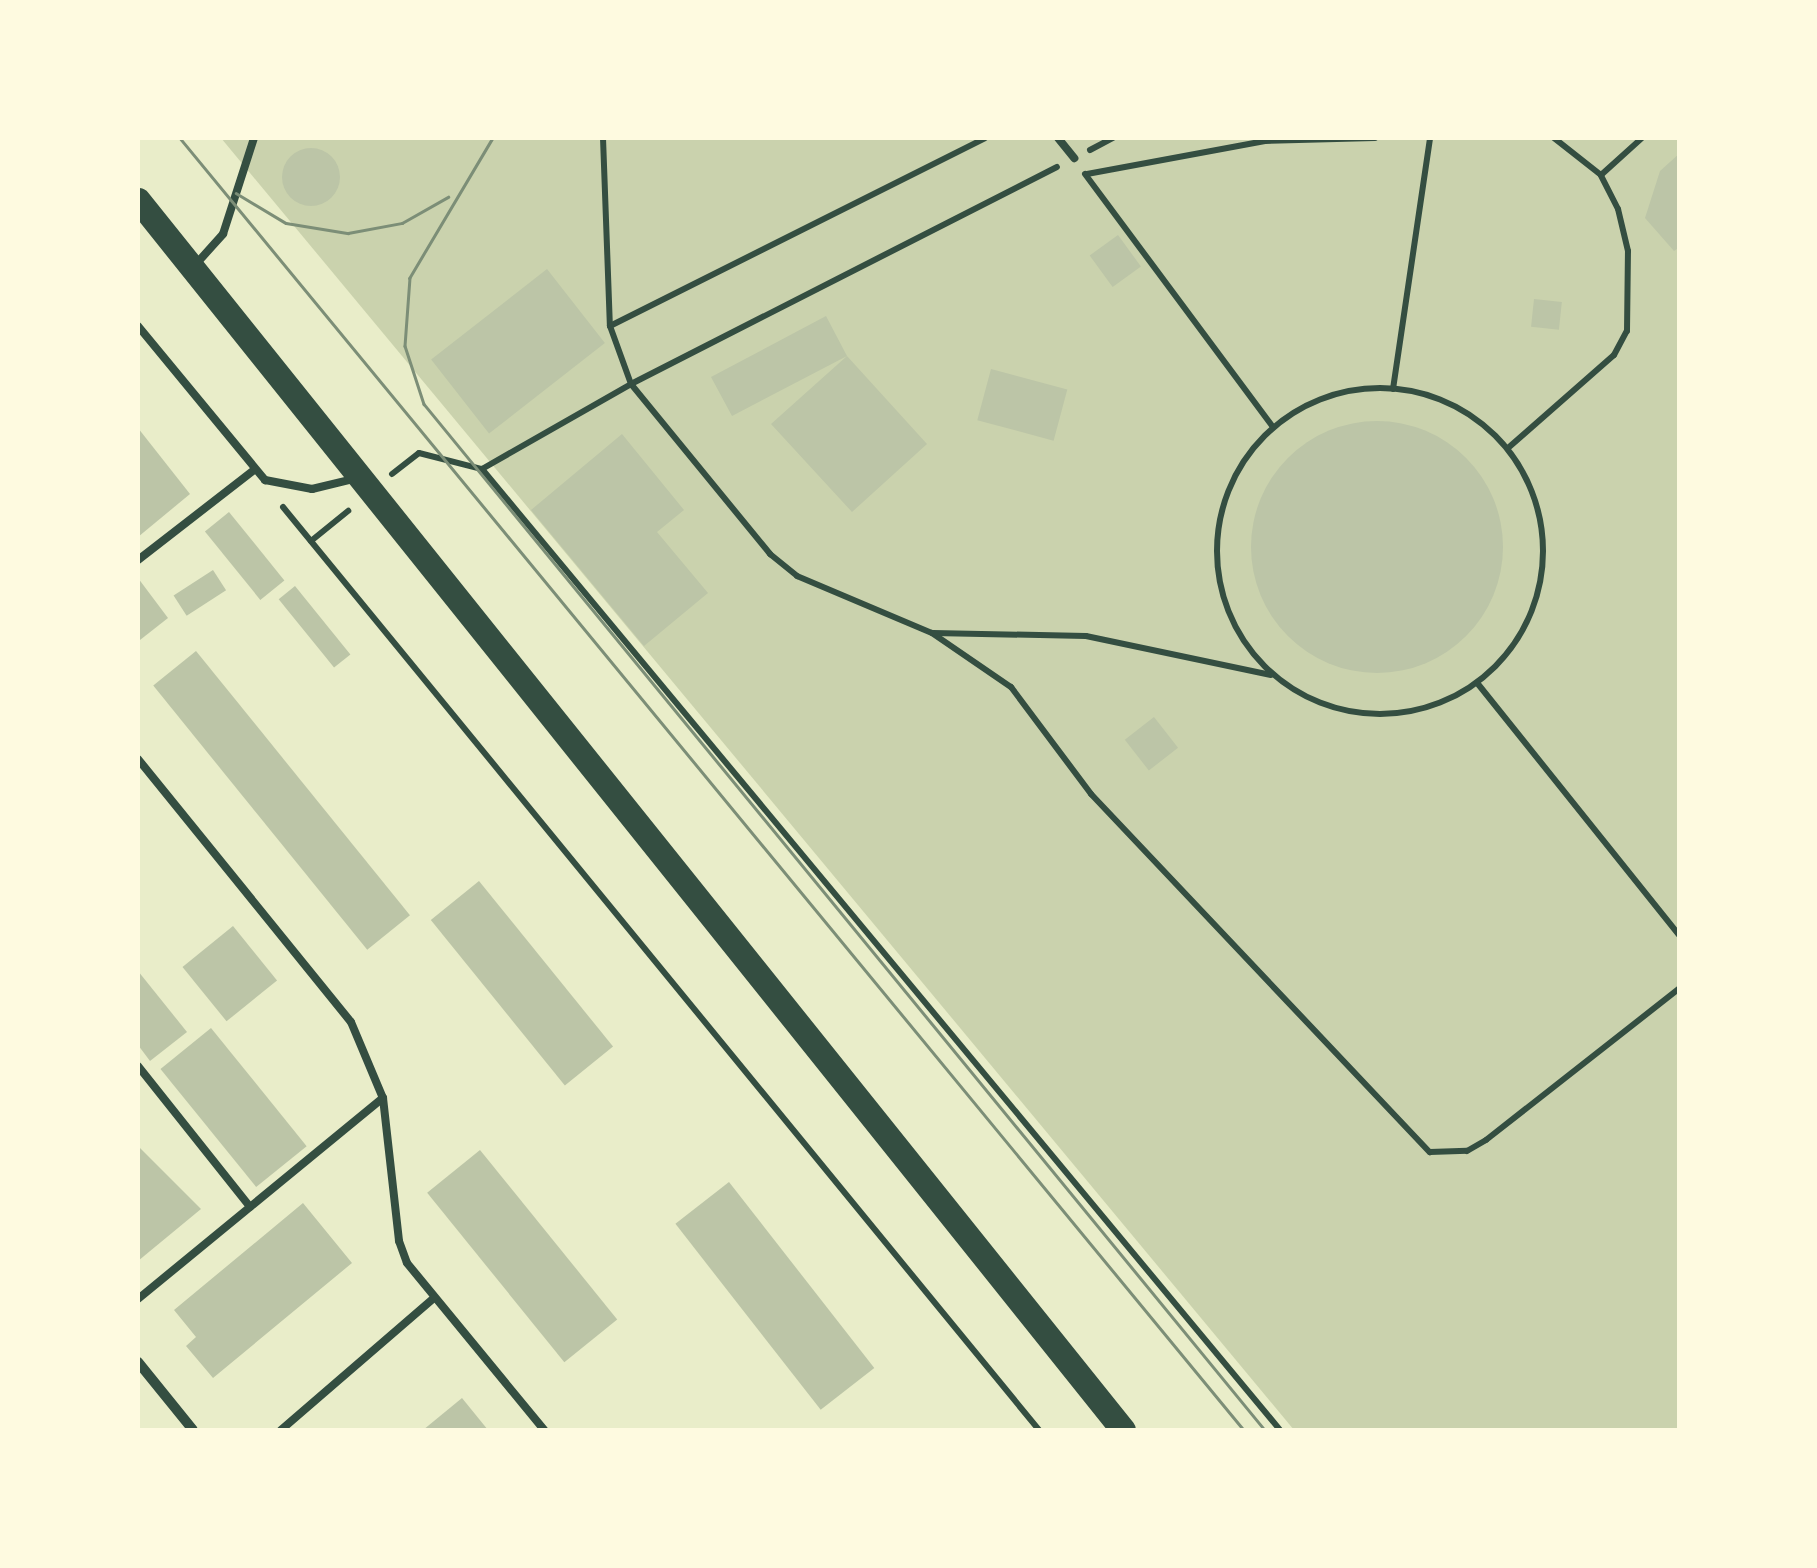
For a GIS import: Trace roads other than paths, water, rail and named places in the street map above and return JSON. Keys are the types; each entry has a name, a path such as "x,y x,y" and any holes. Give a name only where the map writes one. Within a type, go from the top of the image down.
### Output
{"main road":[{"path":"140,209 192,268 1123,1430"}],"street":[{"path":"138,1362 193,1430"}],"lane":[{"path":"192,268 224,234 254,138"},
{"path":"1058,138 1074,158"},
{"path":"138,326 254,470 283,488 312,489 359,477"},
{"path":"138,560 254,470"},
{"path":"138,760 352,1022 383,1098 399,1241 434,1298 544,1430"},
{"path":"138,1066 250,1207"},
{"path":"138,1299 383,1098"},
{"path":"281,1430 434,1298"}],"tram line":[{"path":"180,138 1244,1430"},
{"path":"493,138 410,278 405,346 424,404 1265,1430"},
{"path":"236,193 286,223 348,233 402,223 448,197"}]}
